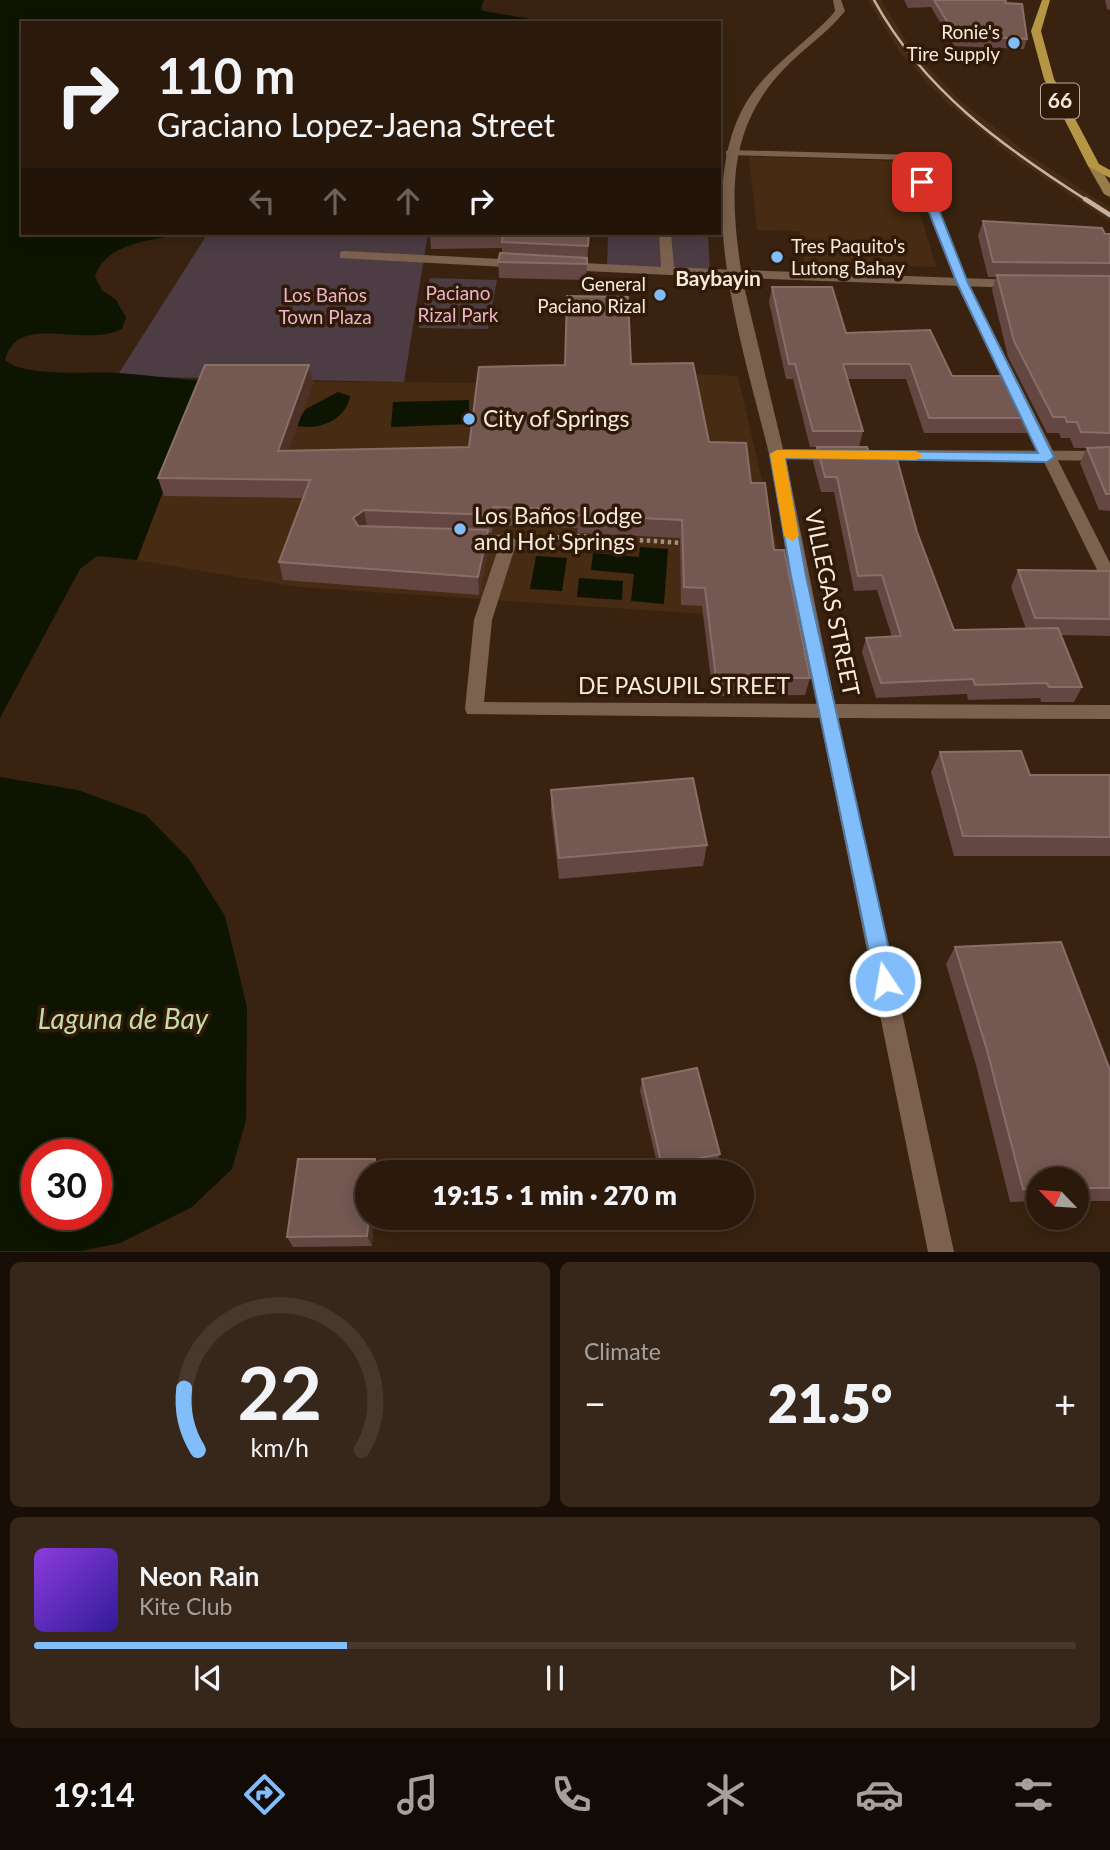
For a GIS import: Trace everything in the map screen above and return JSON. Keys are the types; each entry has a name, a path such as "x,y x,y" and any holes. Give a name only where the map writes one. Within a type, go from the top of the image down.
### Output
{"main road":[{"name":"66","path":"1046,0 1036,31 1049,79 1094,166"},
{"path":"1094,166 1110,175"},
{"path":"1094,166 1110,194"}],"street":[{"name":"VILLEGAS STREET","path":"837,0 840,12 833,21 792,55 770,78 746,112 730,153 734,274 777,454 799,576 941,1251"},
{"path":"730,153 912,156 962,283 1110,580"},
{"path":"665,235 668,271"},
{"path":"344,255 734,274 1030,284"},
{"path":"777,454 1110,456"},
{"path":"445,539 509,541"},
{"name":"DE PASUPIL STREET","path":"509,541 483,620 474,709 1110,712"}],"path":[{"path":"509,541 576,536 691,544"}],"shaded area":[{"path":"868,0 881,0 914,53 961,101 1028,154 1110,208 1110,222 1013,157 946,102 901,54"},
{"path":"749,157 905,161 936,267 804,263 799,231 757,230"},
{"path":"483,366 738,376 794,620 298,587 137,560 205,381 479,383"}],"green space":[{"name":"Los Baños Town Plaza","path":"207,235 428,235 404,382 153,377 119,373"},
{"path":"608,235 708,235 710,270 607,266"},
{"name":"Paciano Rizal Park","path":"430,278 497,280 488,329 419,328"}],"water":[{"path":"0,0 484,0 481,8 483,11 543,21 21,21 21,235 173,235 119,250 101,265 95,277 102,290 116,300 126,317 122,329 106,334 37,334 23,337 12,345 5,360 14,366 42,371 118,373 205,381 137,560 97,556 80,569 0,718"},
{"path":"338,392 350,396 344,411 338,417 315,427 298,426 297,421 306,409"},
{"path":"469,400 469,424 391,427 393,402"},
{"path":"640,547 668,549 664,604 631,601 634,574 591,570 593,553 639,557"},
{"path":"536,556 567,558 562,591 530,589"},
{"path":"579,578 623,581 622,600 577,597"},
{"name":"Laguna de Bay","path":"0,777 78,790 146,815 189,859 225,916 247,1007 246,1120 232,1169 192,1207 120,1243 82,1251 0,1251"}],"building":[{"path":"934,0 1006,0 1005,3 1022,4 1027,39 956,36"},
{"path":"983,221 1102,228 1105,234 1110,234 1110,263 993,262"},
{"path":"503,235 589,235 588,246 502,242"},
{"path":"500,253 587,258 587,264 498,262"},
{"path":"997,275 1110,276 1110,433 1081,432 1077,422 1067,422 1065,417 1053,417 1014,341"},
{"path":"772,287 832,287 846,333 930,330 952,376 1012,376 1033,418 929,418 910,364 843,364 863,431 813,431 795,364 789,364"},
{"path":"567,296 628,297 631,364 693,363 709,442 746,443 751,483 765,483 774,550 784,550 810,678 716,678 705,588 684,587 682,520 578,515 578,510 493,507 491,515 364,510 353,518 358,526 488,530 478,577 279,562 310,480 158,478 205,365 309,365 278,451 469,447 479,367 565,365"},
{"path":"817,447 867,447 869,452 895,452 917,532 954,630 1058,628 1082,687 1049,687 1047,683 975,685 973,679 881,683 866,638 901,636 882,575 858,576 837,477 825,477"},
{"path":"1110,447 1110,494 1106,494 1087,448"},
{"path":"1018,570 1110,571 1110,619 1035,618"},
{"path":"1021,751 1030,775 1110,775 1110,837 963,836 940,752"},
{"path":"693,778 707,845 559,858 551,790"},
{"path":"1061,942 1110,1070 1110,1188 1089,1188 1089,1167 1026,1167 1026,1189 1023,1189 987,1050 955,947"},
{"path":"697,1068 720,1154 691,1160 661,1160 642,1079"},
{"path":"298,1159 375,1159 355,1160 355,1230 368,1230 367,1236 287,1237"}],"railway":[{"path":"874,0 916,62 967,114 1086,200"},
{"path":"1086,200 1110,215"}],"slow traffic":[{"path":"792,536 777,454 916,456"}],"place":[{"name":"Ronie's Tire Supply","path":"1014,43"},
{"name":"Tres Paquito's Lutong Bahay","path":"777,257"},
{"name":"General Paciano Rizal","path":"660,295"},
{"name":"City of Springs","path":"469,419"},
{"name":"Los Baños Lodge and Hot Springs","path":"460,529"}],"district":[{"name":"Baybayin","path":"718,279"}],"route":[{"path":"885,981 799,576 777,454 1047,457 962,283 922,182"}]}
